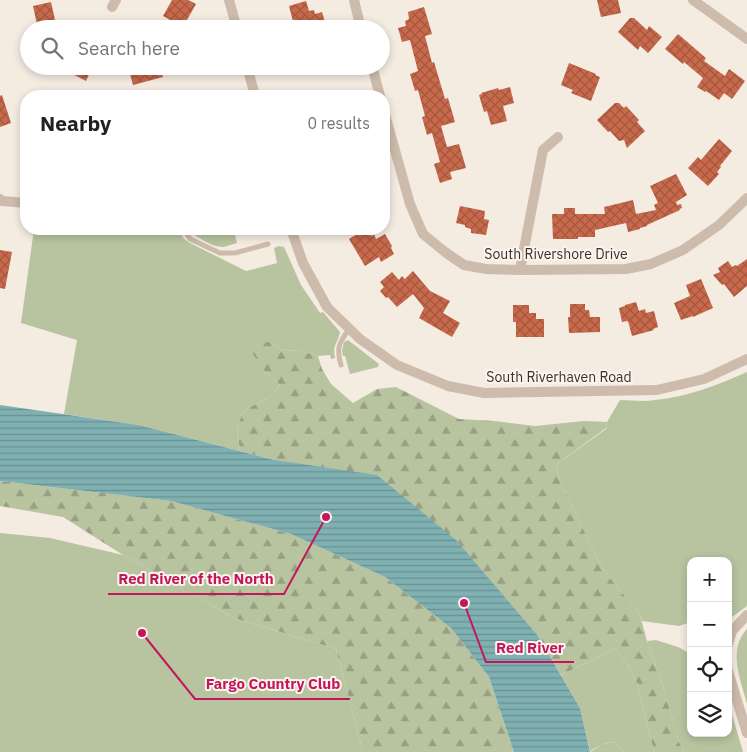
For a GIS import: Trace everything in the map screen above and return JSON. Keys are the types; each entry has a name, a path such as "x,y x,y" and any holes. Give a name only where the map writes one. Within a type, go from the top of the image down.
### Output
{"street":[{"path":"229,0 235,20"},
{"path":"354,0 360,20"},
{"path":"693,0 747,39"},
{"path":"249,75 253,90"},
{"path":"374,75 378,90"},
{"name":"South Rivershore Drive","path":"390,132 410,204 423,234 464,265 486,270 626,269 650,264 683,250 719,225 747,198"},
{"path":"520,270 544,150 558,137"},
{"path":"0,199 2,201 20,202"},
{"name":"South Riverhaven Road","path":"294,235 303,263 327,307 360,340 398,365 448,386 484,392 657,390 704,379 747,359"},
{"path":"732,631 747,615"},
{"path":"732,684 747,733"}],"lane":[{"path":"187,235 190,239 220,253 235,253 268,244"},
{"path":"341,365 338,357 339,344 349,328"}],"green space":[{"path":"33,235 182,235 190,243 246,271 277,263 274,248 284,247 301,285 320,313 323,312 340,332 335,347 335,358 331,359 330,355 318,356 300,350 283,351 270,342 263,370 280,385 271,396 243,411 237,428 240,451 139,425 64,414 77,340 21,323"},
{"path":"194,235 235,235 237,243 219,247"},
{"path":"348,340 379,364 378,367 350,374 342,351 344,342"},
{"path":"270,342 283,351 300,350 318,356 322,369 331,384 353,403 377,389 396,387 459,419 535,426 584,421 607,422 606,428 556,465 559,479 602,568 640,615 679,742 684,752 654,752 637,683 626,662 614,648 561,675 538,636 274,460 240,451 237,428 243,411 271,396 280,385 263,370 253,354 260,343"},
{"path":"747,372 747,606 732,617 732,557 687,557 687,623 679,626 642,621 640,615 602,568 559,479 556,465 606,429 607,422 620,400 651,401 679,396 714,386"},
{"path":"0,481 171,501 291,534 385,577 451,628 489,677 514,752 363,752 336,649 234,618 123,555 63,517 0,506"},
{"path":"0,533 50,538 123,555 234,618 336,649 363,752 0,752"},
{"path":"747,629 747,704 739,675 737,656 741,637"},
{"path":"656,640 687,652 687,737 732,737 732,715 743,752 684,752 679,742 663,686 647,641"},
{"path":"614,648 626,662 637,683 654,752 624,752 615,742 603,744 590,751 580,708 561,675"},
{"path":"615,742 624,752 590,752 603,744"}],"water":[{"path":"0,405 139,425 274,460 377,475 456,540 538,636 580,708 590,752 514,752 489,677 451,628 385,577 291,534 171,501 0,481"}],"building":[{"path":"172,0 188,0 196,4 187,20 170,20 163,16"},
{"path":"597,0 618,0 621,13 601,17"},
{"path":"306,1 309,11 314,10 315,14 322,12 324,20 293,20 289,6"},
{"path":"51,2 55,20 36,20 33,6"},
{"path":"424,7 432,34 425,36 432,63 434,62 445,99 448,98 455,122 441,126 447,147 459,144 466,168 450,172 452,179 440,183 434,164 440,162 432,133 427,135 422,117 425,116 418,90 415,91 410,74 418,71 410,40 402,42 398,28 406,26 405,21 409,19 408,12"},
{"path":"630,18 634,18 647,30 649,26 662,37 648,53 640,46 638,50 618,32"},
{"path":"678,34 706,58 704,61 725,76 729,69 745,81 732,99 724,93 719,100 697,87 703,78 665,49"},
{"path":"569,63 600,77 591,101 571,93 573,90 561,85"},
{"path":"74,75 89,75 86,81"},
{"path":"130,75 162,75 163,77 133,85"},
{"path":"510,87 514,103 503,106 507,121 491,125 487,111 484,112 479,95 498,88 499,90"},
{"path":"2,95 11,123 0,127 0,96"},
{"path":"615,103 619,103 624,108 626,106 639,120 637,122 645,131 627,148 624,140 619,141 597,120"},
{"path":"719,139 732,151 720,166 717,172 719,174 708,186 688,168 698,157 701,160"},
{"path":"676,174 687,195 676,202 677,205 681,204 682,208 680,210 640,229 628,232 626,223 595,230 595,237 553,239 552,214 564,214 564,208 575,208 575,214 605,214 604,207 633,200 636,214 656,210 654,205 658,203 650,186"},
{"path":"460,206 485,211 484,219 489,220 486,235 471,233 471,229 465,227 465,225 456,223"},
{"path":"356,235 374,235 376,239 386,235 394,254 381,262 379,257 365,266 349,239"},
{"path":"0,250 12,252 5,289 0,288"},
{"path":"747,259 747,286 734,297 724,284 722,285 713,275 720,272 718,268 728,261 732,267"},
{"path":"413,271 430,291 450,301 443,313 460,323 452,337 419,318 424,308 413,294 397,307 380,291 384,287 380,282 392,272 399,280 402,276 405,279"},
{"path":"701,279 713,308 681,320 674,303 690,296 686,285"},
{"path":"636,302 639,311 645,309 646,313 654,311 658,327 654,330 632,336 628,321 622,322 619,308"},
{"path":"570,304 585,304 585,310 589,310 590,317 600,317 600,332 569,333 568,317 570,317"},
{"path":"513,305 529,305 529,313 536,313 536,319 544,319 544,337 516,337 516,322 513,322"}],"place":[{"name":"Red River of the North","path":"326,517"},
{"name":"Red River","path":"464,603"},
{"name":"Fargo Country Club","path":"142,633"}]}
